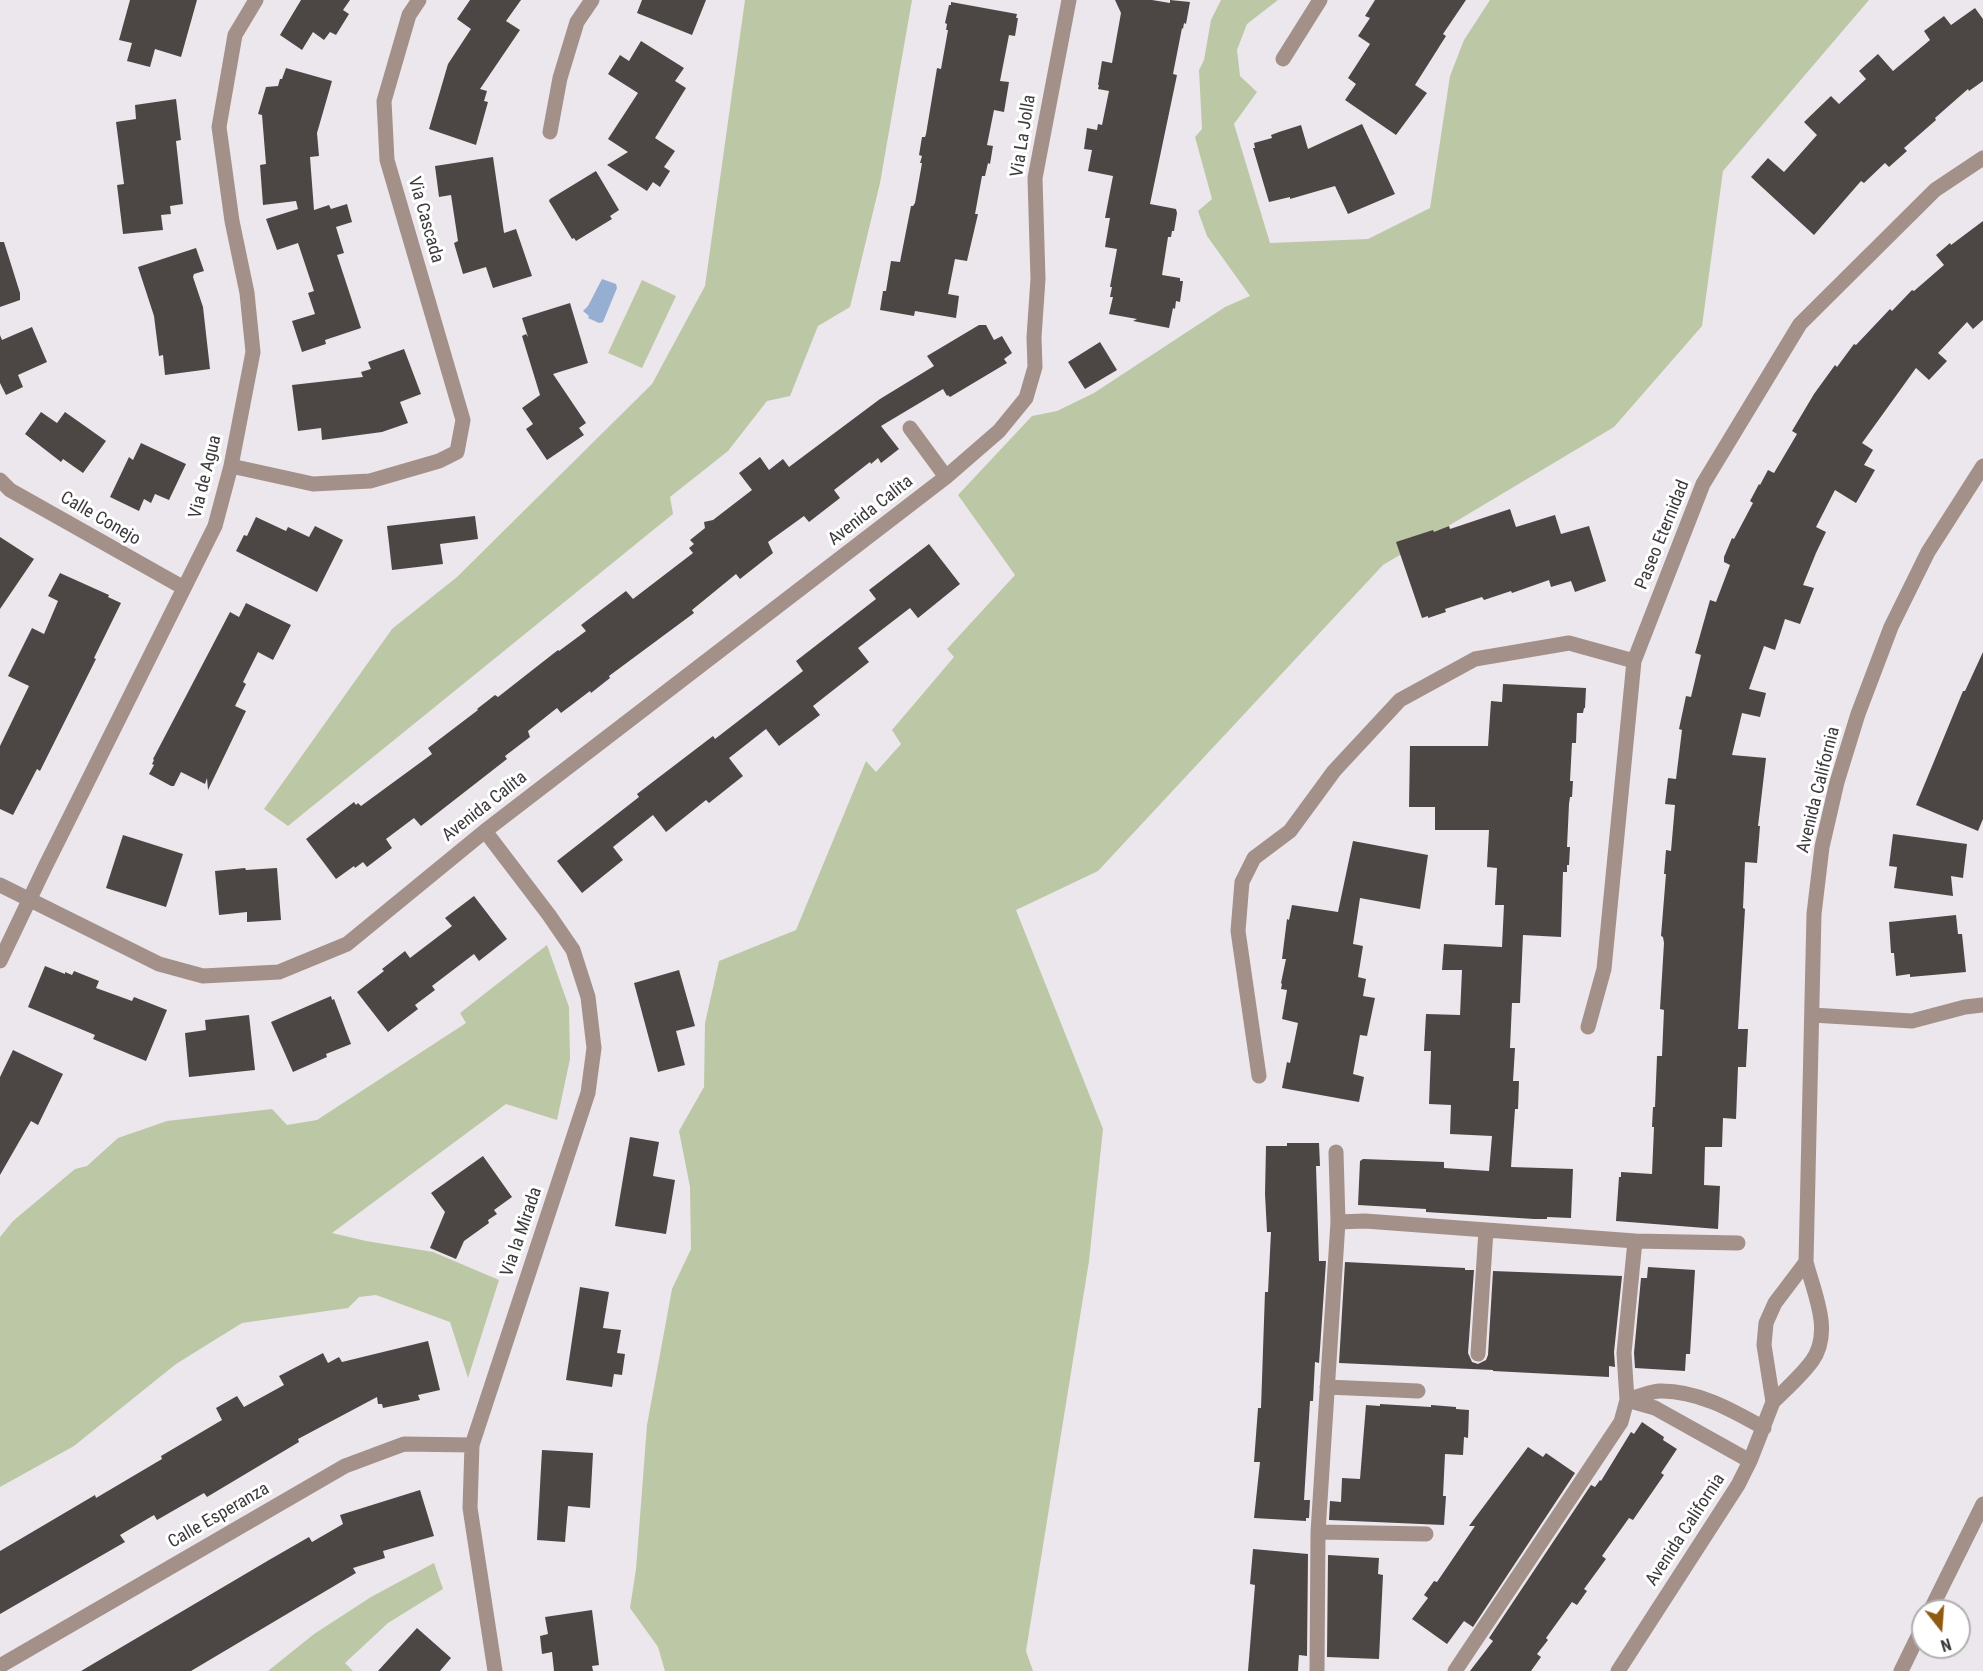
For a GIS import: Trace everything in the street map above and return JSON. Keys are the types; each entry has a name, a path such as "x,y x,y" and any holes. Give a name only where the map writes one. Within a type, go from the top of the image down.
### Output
{"street":[{"name":"Via de Agua","path":"0,961 215,526 231,466 253,352 247,293 232,221 219,127 235,35 256,0"},
{"name":"Via Cascada","path":"231,466 313,484 370,481 439,461 457,452 464,420 387,160 384,101 409,15 419,0"},
{"path":"550,132 560,78 578,22 592,0"},
{"name":"Via La Jolla","path":"946,477 999,431 1026,398 1035,367 1034,337 1038,279 1035,178 1069,0"},
{"path":"1283,59 1320,0"},
{"name":"Paseo Eternidad","path":"1588,1027 1604,969 1634,661 1703,484 1800,324 1935,190 1983,158"},
{"path":"910,428 946,477"},
{"name":"Avenida California","path":"1618,1671 1738,1485 1764,1428 1773,1402 1813,1360 1822,1336 1819,1309 1806,1262 1814,914 1822,847 1837,782 1858,714 1891,627 1928,552 1983,466"},
{"name":"Avenida Calita","path":"0,885 159,963 203,975 279,972 347,944 485,831 946,477"},
{"name":"Calle Conejo","path":"0,480 10,490 184,588"},
{"path":"1259,1076 1238,931 1242,882 1254,858 1290,831 1334,771 1400,700 1475,659 1569,643 1634,661"},
{"name":"Via la Mirada","path":"485,831 573,950 588,997 594,1047 588,1093 472,1445 470,1508 495,1671"},
{"path":"1812,1015 1912,1021 1965,1007 1983,1005"},
{"path":"1317,1671 1318,1532 1338,1222 1336,1152"},
{"path":"1338,1222 1365,1221 1635,1241 1738,1243"},
{"path":"1478,1354 1486,1230"},
{"path":"1455,1671 1621,1422 1627,1400 1624,1353 1635,1241"},
{"name":"Avenida California","path":"1773,1402 1764,1345 1766,1323 1775,1303 1806,1262"},
{"path":"1327,1387 1418,1391"},
{"path":"1627,1400 1658,1391 1683,1394 1720,1404 1764,1428"},
{"path":"1627,1400 1655,1408 1750,1461"},
{"name":"Calle Esperanza","path":"0,1666 345,1466 404,1444 472,1445"},
{"path":"1936,1599 1983,1504"},
{"path":"1318,1532 1426,1534"},
{"path":"1901,1671 1911,1651"}],"green space":[{"path":"745,0 912,0 880,183 850,307 818,326 790,396 767,401 728,451 670,497 673,514 288,826 264,809 392,629 457,577 652,384 705,286"},
{"path":"1221,0 1278,0 1247,24 1237,50 1240,76 1257,92 1234,124 1270,243 1368,239 1430,208 1450,76 1464,40 1490,0 1869,0 1723,171 1702,326 1614,427 1383,565 1098,871 1016,910 1103,1129 1089,1261 1026,1651 1033,1671 665,1671 658,1647 630,1608 636,1569 647,1425 672,1289 691,1249 690,1187 679,1131 704,1087 705,1023 719,961 796,930 866,761 876,772 901,744 892,730 954,657 947,649 1015,575 958,495 1032,416 1057,411 1094,393 1225,307 1250,296 1207,236 1198,211 1212,199 1195,137 1202,129 1199,70 1204,60 1211,20"},
{"path":"642,280 676,296 642,368 608,353"},
{"path":"547,945 569,1007 570,1059 557,1120 506,1104 332,1233 433,1252 499,1280 468,1378 450,1322 376,1295 359,1297 348,1308 242,1323 176,1364 74,1446 0,1487 0,1237 13,1221 75,1169 87,1166 118,1138 167,1121 272,1109 287,1125 317,1120 466,1023 460,1013"},
{"path":"434,1563 443,1589 388,1623 345,1663 353,1671 268,1671 314,1634 371,1597"}],"water":[{"path":"602,279 616,284 617,288 603,322 599,323 588,318 589,316 583,311"}],"building":[{"path":"130,0 197,0 181,57 155,49 150,67 127,61 132,43 119,40"},
{"path":"301,0 350,0 343,10 349,14 336,35 330,32 324,40 313,32 302,50 280,35"},
{"path":"470,0 521,0 506,21 520,30 480,89 487,91 484,101 488,102 476,145 429,129 448,64 471,29 457,19"},
{"path":"642,0 706,0 692,35 637,13"},
{"path":"1115,0 1190,2 1186,24 1184,23 1182,28 1173,74 1177,75 1150,204 1176,209 1177,213 1174,231 1171,237 1168,237 1162,275 1180,278 1180,281 1183,281 1180,302 1176,301 1175,309 1173,308 1169,328 1109,314 1113,297 1110,297 1112,287 1110,287 1117,249 1105,247 1110,218 1105,218 1113,176 1088,171 1092,150 1084,149 1087,128 1097,130 1098,124 1102,125 1109,91 1098,89 1098,85 1102,61 1112,63 1121,13"},
{"path":"1375,0 1466,0 1443,34 1446,36 1415,85 1427,93 1396,135 1345,100 1356,84 1348,78 1370,44 1358,36 1370,18 1365,16"},
{"path":"951,2 1017,14 1016,18 1018,18 1015,36 1009,35 1000,81 1009,82 1004,112 994,110 987,145 993,146 990,164 988,163 985,176 982,176 975,214 978,214 967,261 955,259 948,294 959,296 956,318 915,311 914,316 880,310 891,261 900,262 911,206 915,203 922,163 920,163 922,156 919,155 922,137 926,134 937,68 941,69 948,30 946,30 947,24 945,23"},
{"path":"1975,8 1983,19 1983,81 1969,91 1968,89 1935,118 1936,120 1904,148 1907,151 1889,167 1885,163 1864,183 1861,181 1814,235 1751,177 1768,158 1784,172 1817,135 1804,122 1831,96 1839,104 1866,79 1859,71 1878,54 1893,71 1930,40 1924,31 1944,16 1951,25"},
{"path":"641,41 684,68 675,81 686,88 655,138 675,151 664,167 670,171 660,187 653,182 647,191 607,165 628,152 608,139 638,93 608,74 620,55 629,61"},
{"path":"286,68 332,81 317,133 319,156 310,157 314,210 329,205 331,209 347,204 352,222 336,227 344,253 337,255 361,328 325,340 326,344 302,352 292,321 315,314 308,293 314,291 298,243 277,250 266,219 298,209 296,201 263,205 260,165 266,164 262,115 258,114 266,87 278,86"},
{"path":"176,99 181,140 176,141 183,204 170,206 171,214 161,215 163,230 123,234 117,185 124,184 116,122 136,119 135,105"},
{"path":"1362,124 1395,194 1348,214 1335,186 1290,199 1290,197 1269,202 1253,148 1255,148 1254,143 1301,125 1308,149"},
{"path":"493,157 504,233 516,229 532,276 493,288 486,267 463,274 454,243 458,241 451,195 439,197 435,166"},
{"path":"596,171 619,210 610,216 612,219 576,241 572,239 549,201"},
{"path":"1983,221 1983,320 1973,329 1967,322 1938,353 1947,361 1929,380 1916,368 1862,443 1873,450 1864,465 1875,470 1856,503 1835,490 1816,527 1826,532 1803,585 1814,588 1800,624 1785,619 1775,650 1764,646 1749,689 1766,693 1760,717 1742,713 1732,755 1766,758 1758,826 1760,826 1757,863 1745,862 1743,908 1745,909 1738,1029 1748,1029 1746,1067 1738,1067 1736,1119 1723,1118 1722,1147 1705,1147 1704,1185 1720,1186 1718,1229 1616,1221 1621,1172 1652,1174 1653,1107 1655,1107 1657,1056 1662,1056 1664,1010 1660,1009 1664,943 1661,936 1666,874 1664,874 1666,850 1671,851 1675,805 1665,804 1668,778 1676,779 1682,730 1679,729 1686,696 1691,697 1701,655 1695,653 1710,600 1716,602 1730,565 1724,562 1724,557 1732,538 1734,539 1753,503 1750,501 1759,484 1768,470 1774,473 1797,434 1792,431 1835,365 1837,367 1854,344 1856,345 1890,309 1892,311 1912,290 1914,291 1944,265 1936,255"},
{"path":"0,242 4,242 20,293 20,300 0,307"},
{"path":"196,248 204,271 194,274 193,277 203,307 210,369 165,375 163,355 159,356 154,316 138,267"},
{"path":"570,303 588,363 553,374 586,423 579,428 584,435 547,460 526,429 533,424 522,408 540,395 522,336 526,334 528,337 522,318"},
{"path":"979,325 986,325 994,340 1002,336 1012,353 1004,359 1007,363 950,397 943,389 881,426 899,449 881,463 878,458 871,464 870,462 834,490 840,498 809,522 804,516 768,542 773,553 740,579 736,574 692,610 694,613 609,676 610,678 591,693 590,691 561,713 557,708 528,731 530,737 505,756 507,759 421,826 414,818 386,839 392,848 367,867 363,862 336,879 306,839 354,802 361,806 432,754 428,748 495,695 498,697 586,631 581,625 626,591 633,599 693,553 689,548 694,544 690,540 705,528 704,522 713,520 752,490 739,473 760,457 769,470 783,459 789,467 880,399 934,366 927,356"},
{"path":"32,327 47,362 18,375 23,387 6,395 0,383 0,335 2,340"},
{"path":"1100,342 1117,370 1085,389 1068,362"},
{"path":"404,349 421,394 400,402 408,423 382,432 322,440 321,428 298,431 292,385 363,377 361,372 371,369 368,362"},
{"path":"41,412 57,423 65,412 106,441 83,473 63,459 61,462 25,434"},
{"path":"141,443 186,464 169,500 155,494 151,503 144,499 139,511 110,497 129,457 133,460"},
{"path":"1510,509 1516,527 1555,515 1561,534 1589,526 1606,581 1575,592 1571,581 1551,587 1549,580 1512,593 1511,591 1484,600 1482,597 1445,609 1446,612 1422,618 1396,542 1449,526 1450,529"},
{"path":"475,516 478,539 440,544 443,564 392,570 387,526"},
{"path":"256,517 286,531 288,527 309,537 315,526 343,540 317,592 236,551 244,535 247,536"},
{"path":"0,537 34,559 0,609"},
{"path":"929,544 960,584 918,618 910,608 858,648 869,662 813,706 820,715 779,746 766,729 729,758 743,776 709,803 706,800 666,832 653,815 613,847 623,860 582,893 557,861 639,797 637,794 713,736 715,739 803,671 796,661 876,599 869,590"},
{"path":"60,573 109,595 108,597 121,603 94,658 96,659 40,771 37,769 13,815 0,809 0,746 29,686 8,676 32,628 44,634 58,601 48,596"},
{"path":"246,603 291,625 273,660 258,652 243,682 246,684 235,706 246,711 208,790 207,778 205,784 181,772 174,786 171,786 149,774 154,765 152,764 153,759 230,612 239,617"},
{"path":"1983,652 1983,819 1978,831 1916,805 1963,691"},
{"path":"1503,684 1586,688 1585,708 1583,713 1577,713 1576,743 1572,743 1570,781 1573,781 1569,804 1567,847 1570,847 1569,865 1567,865 1567,872 1563,872 1561,937 1523,935 1520,1003 1512,1003 1510,1048 1515,1048 1513,1081 1519,1081 1511,1167 1573,1169 1571,1218 1534,1219 1358,1205 1360,1161 1363,1159 1444,1162 1444,1168 1489,1171 1492,1136 1450,1134 1451,1105 1429,1104 1431,1051 1424,1051 1426,1014 1460,1015 1462,970 1442,970 1444,944 1502,947 1504,905 1495,905 1497,868 1487,867 1489,830 1435,830 1435,807 1409,807 1410,746 1488,746 1491,701 1502,702"},
{"path":"1893,834 1967,844 1963,878 1951,876 1953,896 1894,888 1897,867 1889,866"},
{"path":"123,835 183,854 166,907 106,888"},
{"path":"1353,841 1428,855 1420,909 1360,898 1353,944 1363,946 1358,977 1366,979 1363,996 1375,998 1367,1036 1360,1035 1353,1074 1364,1077 1359,1102 1282,1088 1298,1023 1282,1019 1287,990 1281,989 1281,983 1286,959 1282,959 1287,919 1289,920 1292,905 1338,912"},
{"path":"245,868 246,870 277,868 281,920 247,922 247,912 219,915 215,871"},
{"path":"474,896 507,939 479,961 474,954 432,986 435,990 415,1005 418,1009 388,1032 357,992 405,951 410,958 452,926 445,918"},
{"path":"1956,915 1958,934 1962,934 1966,972 1896,976 1894,953 1891,953 1889,922"},
{"path":"45,966 65,974 65,972 72,975 74,971 99,981 96,988 132,1001 134,997 167,1010 146,1061 93,1039 95,1035 28,1007"},
{"path":"679,970 695,1026 676,1031 685,1065 658,1072 634,983"},
{"path":"331,996 351,1044 326,1054 327,1057 293,1072 271,1022"},
{"path":"249,1015 255,1070 189,1077 185,1033 206,1030 205,1020"},
{"path":"13,1050 63,1074 38,1125 31,1121 0,1175 0,1077"},
{"path":"630,1137 659,1142 653,1176 675,1180 666,1234 615,1226"},
{"path":"1287,1143 1319,1143 1320,1166 1316,1166 1319,1261 1326,1261 1319,1363 1315,1362 1313,1401 1310,1401 1304,1500 1310,1500 1309,1518 1306,1518 1306,1521 1254,1518 1260,1462 1254,1462 1258,1408 1261,1408 1265,1292 1268,1292 1271,1232 1267,1232 1266,1146 1287,1146"},
{"path":"483,1156 512,1197 494,1210 497,1214 488,1220 489,1223 464,1241 456,1259 430,1248 445,1212 431,1193"},
{"path":"1345,1262 1474,1270 1468,1353 1472,1362 1478,1364 1486,1360 1488,1355 1493,1271 1622,1276 1614,1352 1615,1367 1609,1366 1609,1377 1339,1363"},
{"path":"1648,1267 1695,1270 1690,1354 1686,1354 1685,1371 1635,1368 1634,1353 1641,1278 1647,1278"},
{"path":"580,1287 609,1292 603,1328 621,1330 617,1353 625,1354 622,1375 614,1374 612,1387 566,1380"},
{"path":"428,1341 440,1390 418,1395 420,1400 383,1408 382,1404 378,1404 377,1397 298,1439 299,1442 207,1497 204,1493 157,1520 154,1515 120,1535 125,1542 0,1614 0,1551 95,1495 96,1498 222,1420 216,1408 237,1396 244,1407 284,1385 279,1376 323,1353 328,1363 339,1357 342,1362"},
{"path":"1380,1404 1431,1407 1431,1405 1469,1410 1468,1438 1464,1437 1463,1455 1445,1454 1444,1525 1329,1520 1330,1501 1341,1502 1342,1478 1360,1479 1366,1405 1380,1406"},
{"path":"1642,1422 1677,1449 1661,1473 1664,1475 1633,1520 1629,1518 1602,1556 1606,1559 1584,1589 1587,1591 1577,1605 1572,1602 1546,1638 1548,1640 1537,1654 1541,1657 1531,1671 1470,1671 1493,1641 1489,1638 1591,1485 1595,1487 1601,1481 1631,1432 1634,1434"},
{"path":"1528,1447 1543,1457 1546,1453 1575,1473 1473,1627 1464,1621 1447,1644 1412,1619 1428,1598 1424,1595 1434,1581 1437,1582 1475,1526 1469,1526"},
{"path":"542,1450 593,1453 590,1508 568,1506 565,1542 537,1540"},
{"path":"420,1490 434,1536 383,1551 385,1558 353,1568 356,1573 191,1671 81,1671 309,1537 312,1542 343,1524 340,1515"},
{"path":"1253,1549 1308,1554 1307,1656 1299,1655 1298,1671 1248,1671 1255,1585 1250,1584"},
{"path":"1328,1555 1379,1558 1378,1574 1383,1575 1379,1659 1327,1657"},
{"path":"592,1610 599,1665 592,1666 593,1671 554,1671 552,1652 542,1654 540,1636 548,1634 545,1617"},
{"path":"417,1628 451,1658 440,1671 378,1671"}]}
